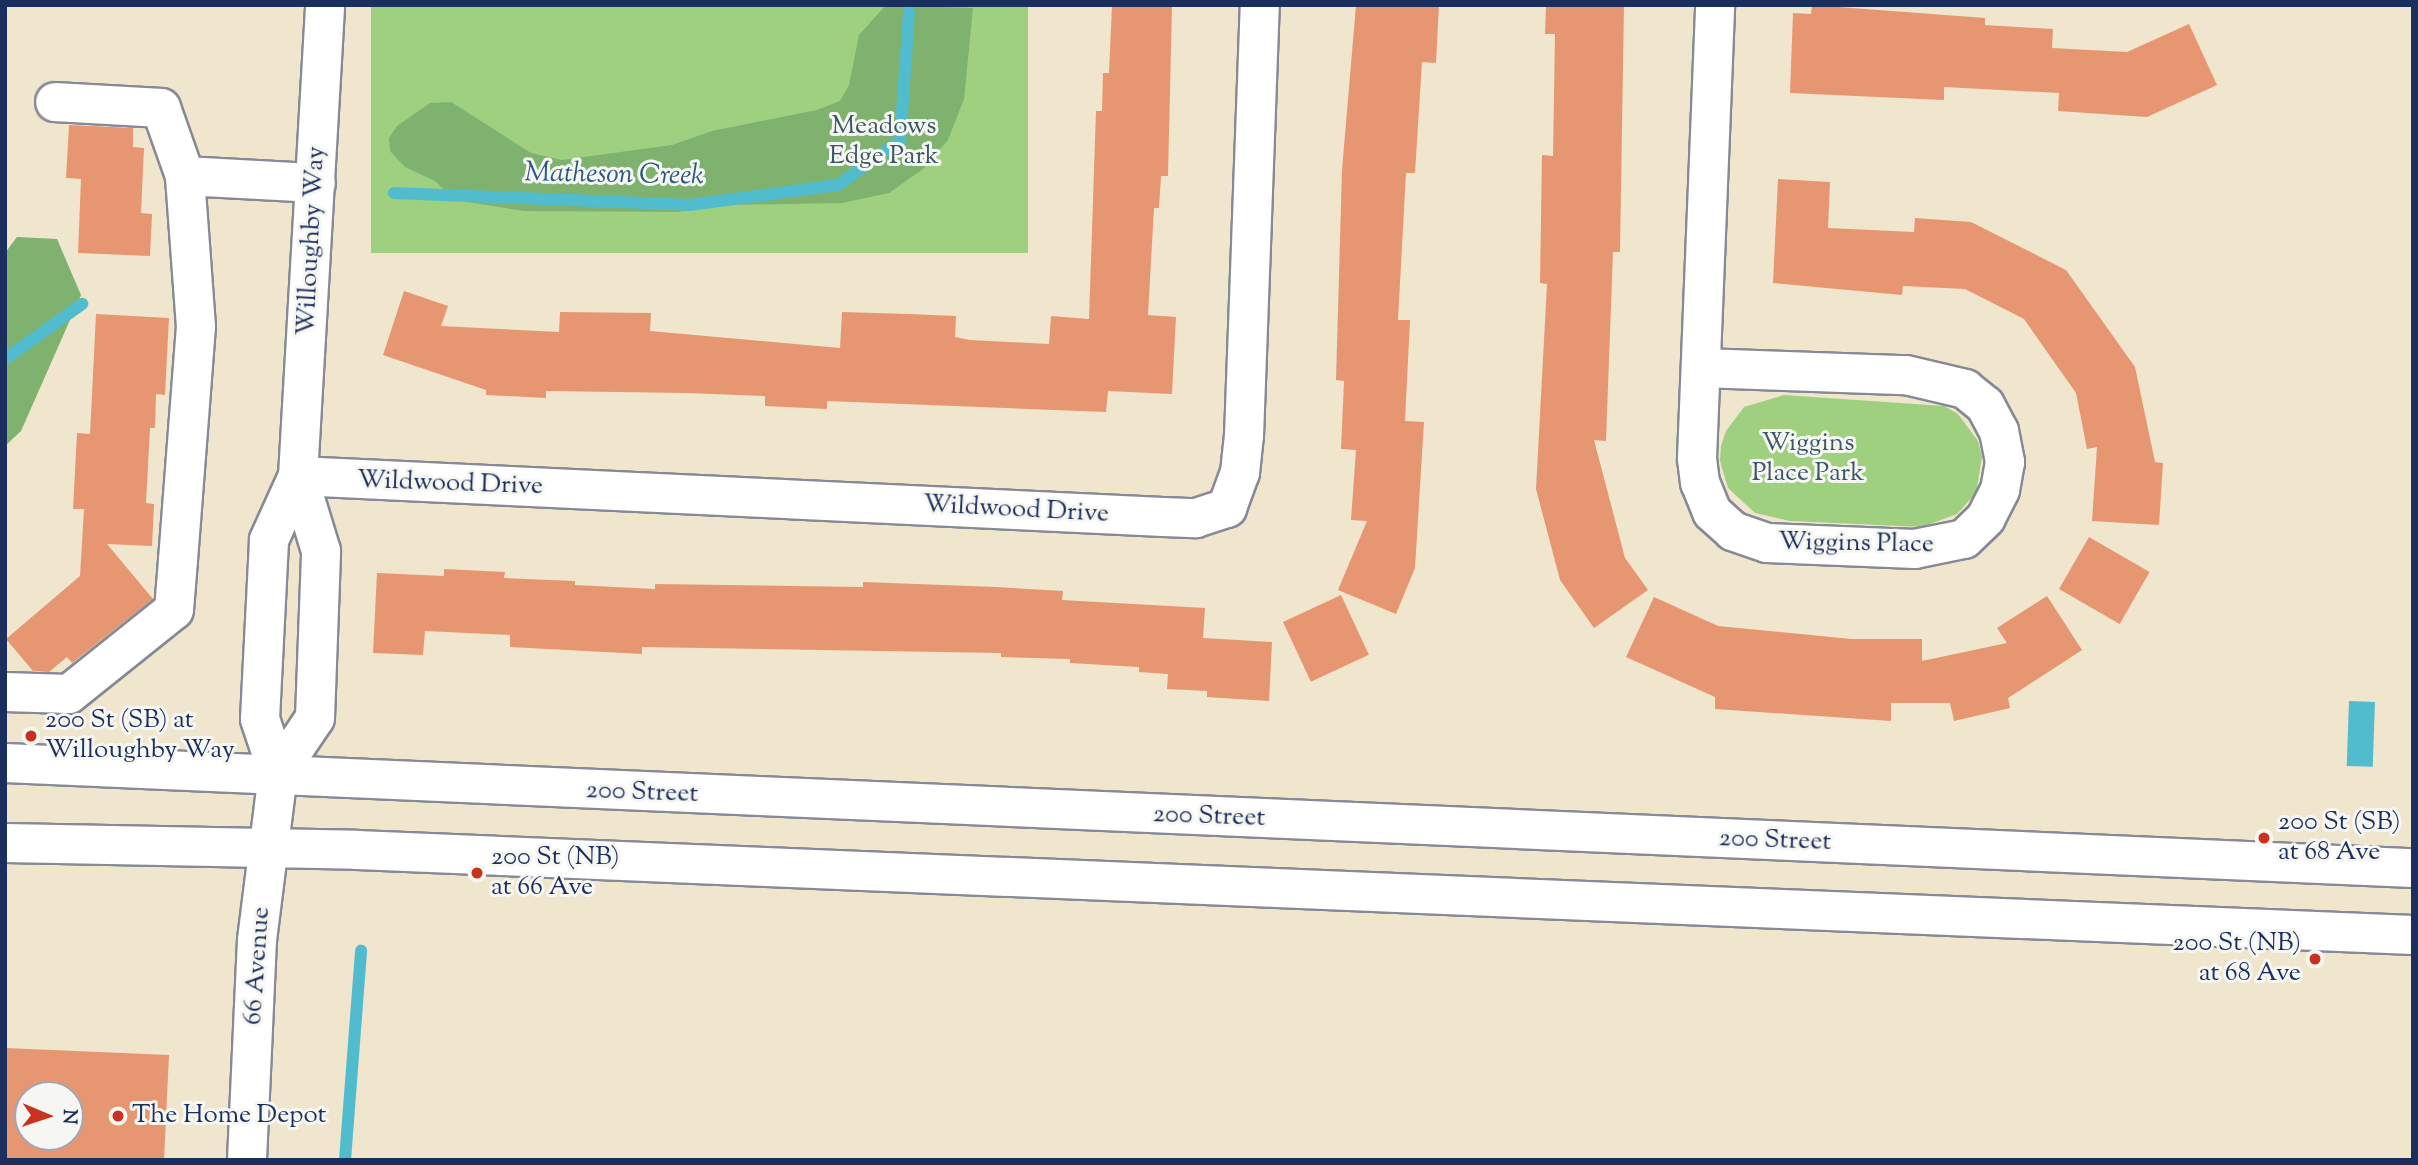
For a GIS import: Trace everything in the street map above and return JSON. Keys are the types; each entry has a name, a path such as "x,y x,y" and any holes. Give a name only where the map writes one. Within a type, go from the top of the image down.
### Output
{"main road":[{"name":"Willoughby Way","path":"278,774 315,718 321,551 298,476 325,5"},
{"name":"Wildwood Drive","path":"298,476 1163,517 1196,518 1227,508 1240,473 1244,436 1260,5"},
{"name":"Wiggins Place","path":"1701,368 1906,376 1965,389 1985,405 1999,431 2005,462 2000,490 1976,529 1942,546 1789,546 1748,537 1712,512 1699,479 1701,368 1715,5"},
{"path":"5,692 69,694 174,610 196,327 185,176 161,108 55,102"},
{"path":"185,176 316,183"},
{"name":"Willoughby Way","path":"278,774 260,719 269,540 298,476"},
{"name":"200 Street","path":"5,763 2413,868"},
{"name":"66 Avenue","path":"247,1160 257,940 278,774"},
{"path":"5,843 270,848 2413,935"}],"green space":[{"name":"Meadows Edge Park","path":"371,5 1028,5 1028,253 371,253"},
{"path":"886,5 973,8 964,99 948,140 923,169 889,193 842,203 728,205 677,212 524,211 455,200 435,181 405,167 390,151 389,138 397,126 430,103 451,102 531,153 562,160 672,145 712,131 817,110 840,101 849,85 859,35"},
{"path":"17,237 57,239 81,295 21,431 5,446 5,253"},
{"name":"Wiggins Place Park","path":"1784,395 1944,406 1958,414 1978,441 1982,457 1976,493 1957,514 1922,527 1790,521 1755,513 1728,488 1720,461 1721,446 1726,431 1744,407"}],"water":[{"path":"2349,701 2375,702 2373,767 2347,766"}],"building":[{"path":"1112,5 1172,5 1168,176 1161,176 1159,208 1154,208 1148,315 1176,317 1172,394 1108,391 1106,412 827,401 827,409 765,406 765,396 687,393 546,391 546,398 486,395 486,390 383,355 404,291 448,306 441,326 559,332 560,312 651,313 650,331 840,348 842,312 956,316 955,337 1049,344 1051,316 1089,319 1096,111 1102,111 1103,73 1109,73"},
{"path":"1356,5 1439,5 1436,63 1422,62 1415,173 1406,173 1398,320 1410,320 1405,421 1424,422 1415,568 1396,614 1338,590 1367,521 1351,520 1356,450 1341,449 1344,381 1336,380 1342,170"},
{"path":"1546,5 1624,5 1620,252 1613,252 1606,441 1594,440 1625,558 1648,590 1594,628 1560,580 1536,489 1547,284 1540,283 1542,155 1553,156 1555,34 1545,34"},
{"path":"1812,5 1985,18 1985,25 2053,29 2052,48 2127,52 2189,24 2217,85 2147,117 2058,111 2059,93 1944,87 1944,100 1790,93 1793,13 1811,14"},
{"path":"69,125 133,128 133,147 144,148 141,213 152,214 150,256 78,253 81,179 66,178"},
{"path":"1778,179 1830,182 1828,228 1914,232 1915,218 1971,222 2066,270 2135,367 2155,462 2163,463 2159,525 2092,521 2097,447 2087,449 2076,393 2024,319 1965,289 1903,286 1902,295 1773,283"},
{"path":"96,314 169,318 165,395 156,394 155,428 150,428 146,503 154,504 152,546 107,544 153,599 72,663 67,657 49,672 33,671 6,639 80,576 84,509 73,509 77,433 90,434"},
{"path":"2089,537 2150,572 2120,624 2059,589"},
{"path":"444,569 505,572 504,578 575,581 575,585 655,589 655,584 863,587 863,582 996,587 1063,591 1062,600 1205,608 1203,638 1272,642 1269,701 1207,697 1207,691 1167,689 1168,674 1139,672 1139,667 1070,663 1070,659 1001,657 1001,653 642,647 642,654 510,647 510,635 425,631 423,655 373,653 377,573 444,576"},
{"path":"1341,595 1369,655 1311,682 1283,622"},
{"path":"2047,596 2082,650 2008,698 2010,708 1954,721 1950,703 1891,703 1891,721 1715,709 1715,697 1626,657 1654,597 1718,626 1851,639 1922,639 1922,661 2007,643 1997,628"},
{"name":"The Home Depot","path":"5,1048 169,1055 164,1160 5,1160"}],"waterway":[{"name":"Matheson Creek","path":"394,193 690,205 838,185 900,141 909,12"},
{"name":"Matheson Creek","path":"5,359 82,304"},
{"path":"345,1160 361,951"}],"place":[{"name":"200 St (SB) at Willoughby Way","path":"31,736"},
{"name":"200 St (SB) at 68 Ave","path":"2264,838"},
{"name":"200 St (NB) at 66 Ave","path":"477,873"},
{"name":"200 St (NB) at 68 Ave","path":"2315,959"},
{"name":"The Home Depot","path":"118,1116"}]}
